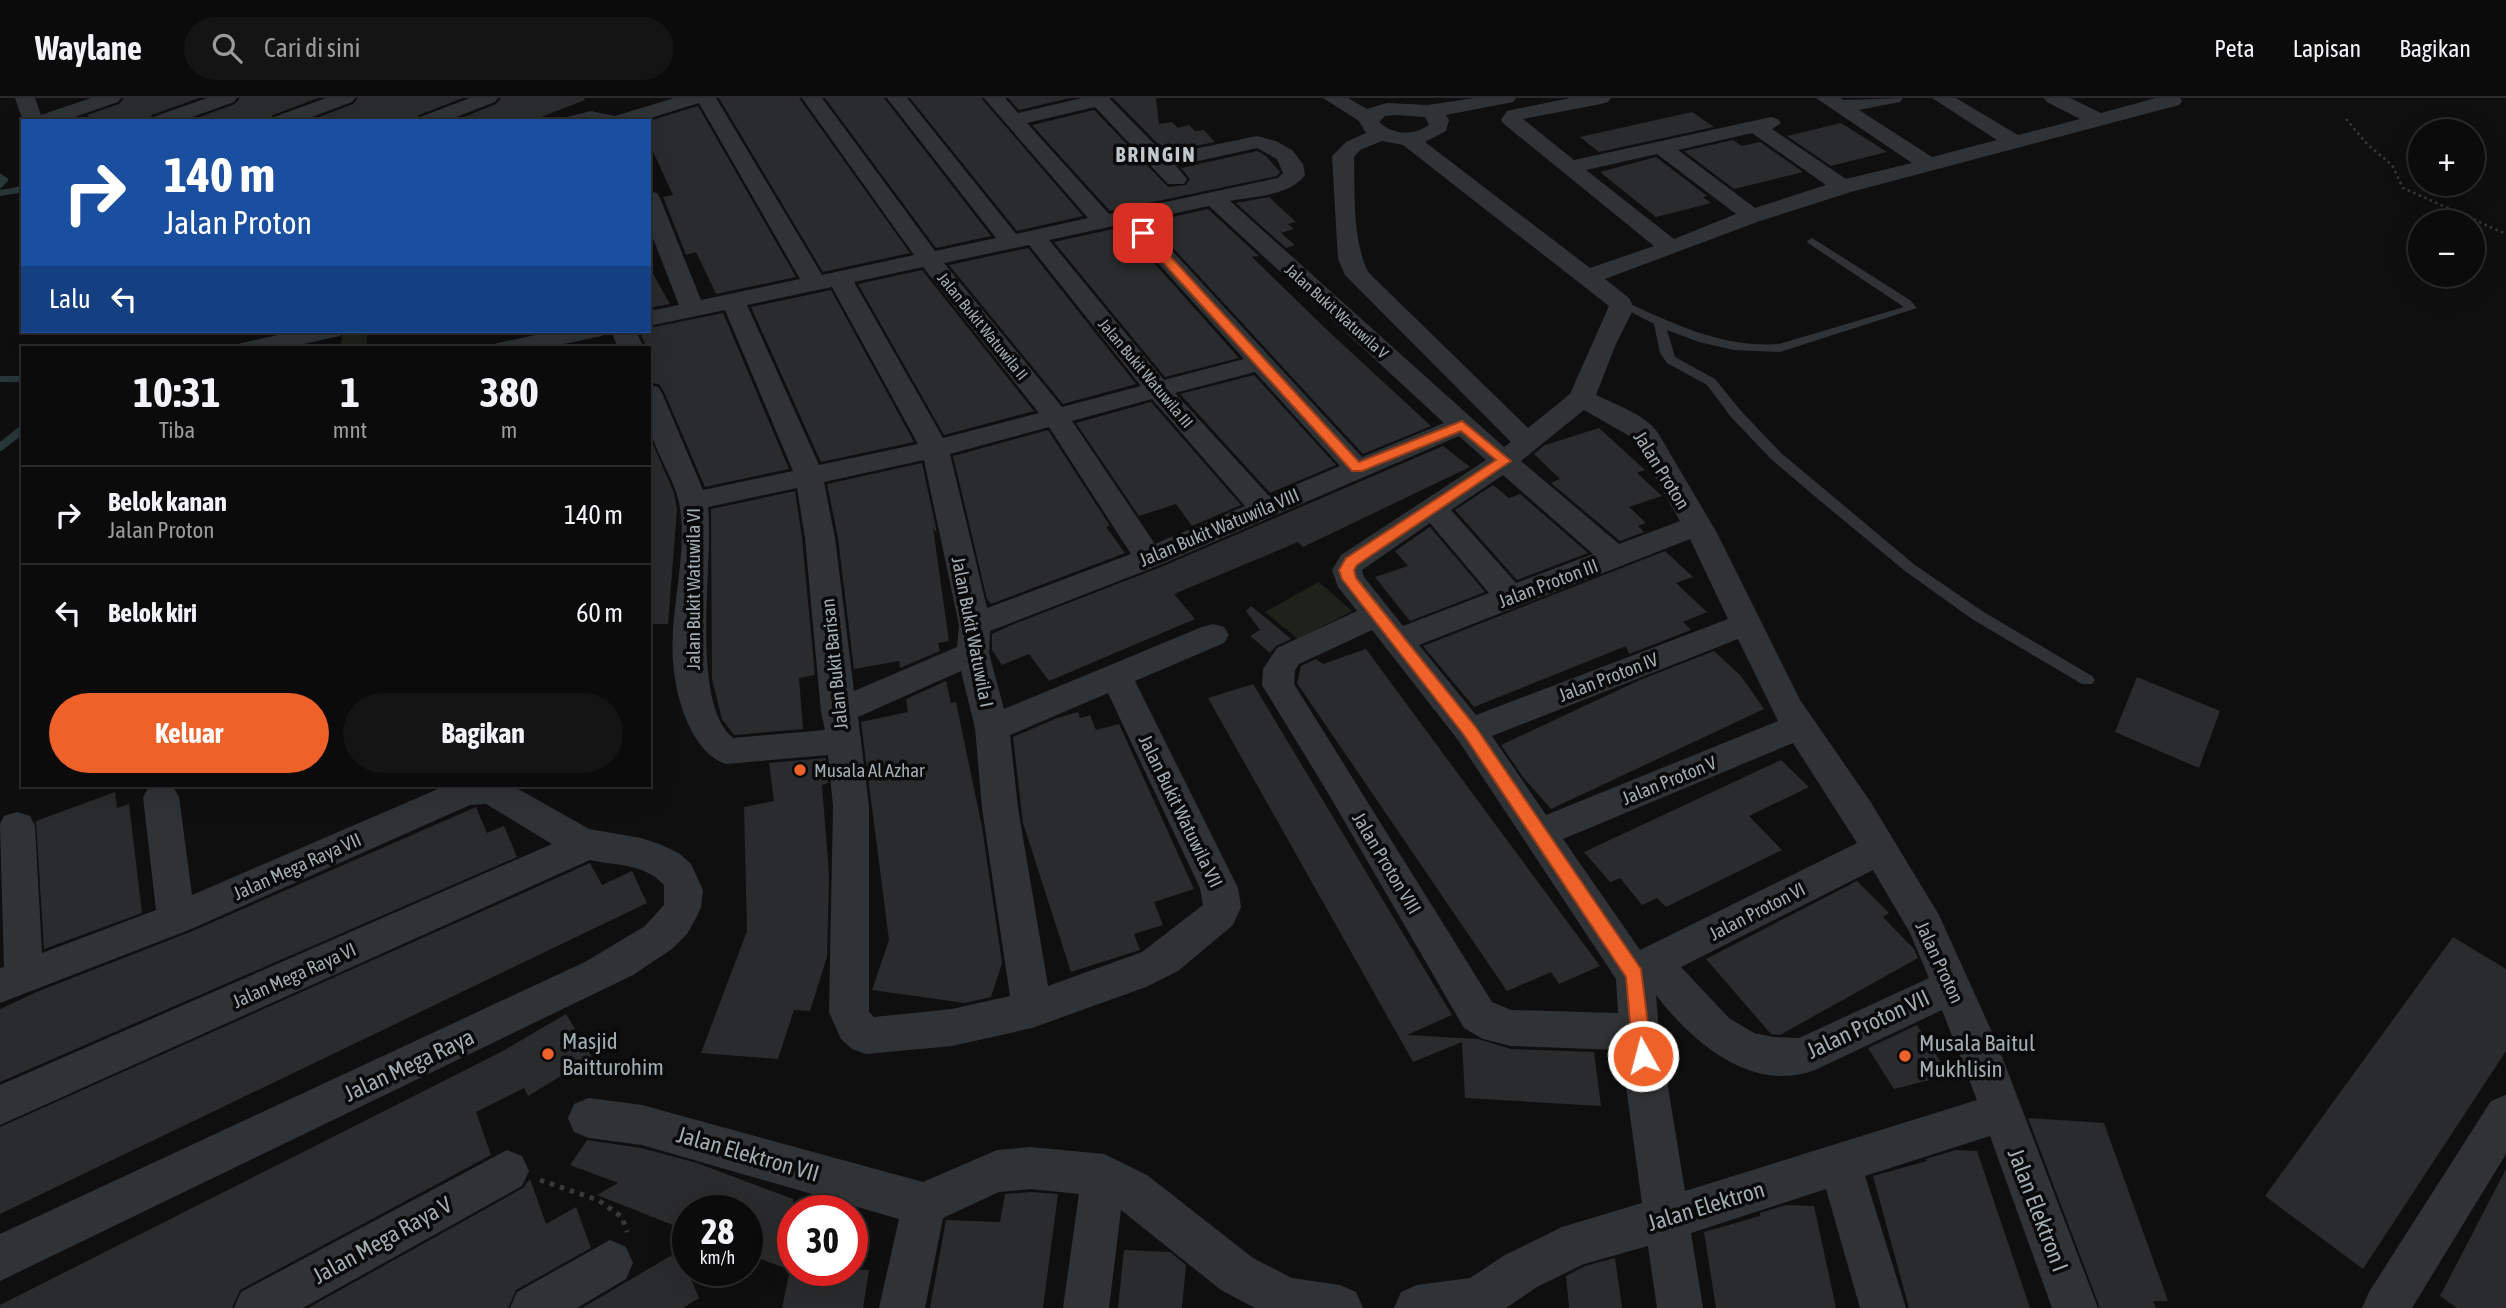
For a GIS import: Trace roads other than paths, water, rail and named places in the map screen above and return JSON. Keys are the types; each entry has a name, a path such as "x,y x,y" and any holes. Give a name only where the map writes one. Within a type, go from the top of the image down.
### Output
{"street":[{"path":"24,98 32,119"},
{"path":"48,119 111,98"},
{"path":"166,119 228,98"},
{"path":"287,119 345,98"},
{"path":"432,119 488,98"},
{"path":"626,119 695,98"},
{"name":"Jalan Bukit Watuwila I","path":"706,98 935,449 992,728 1000,808 1032,1010"},
{"name":"Jalan Bukit Watuwila II","path":"812,98 928,258 1055,416 1149,558"},
{"name":"Jalan Bukit Watuwila III","path":"897,98 1264,508"},
{"path":"994,98 1102,220"},
{"path":"1333,98 1408,139 1432,166 1589,276 1620,303 1622,308 1603,344 1582,398 1516,451 1352,562 1347,570 1349,579 1470,731 1539,833 1644,969 1639,1032 1680,1308"},
{"path":"1362,98 1377,120"},
{"path":"1506,98 1431,112 1413,107 1377,120 1343,156 1345,215 1352,267 1516,451 1615,557"},
{"path":"1601,98 1511,117 1511,120 1671,248"},
{"path":"1834,103 1893,98"},
{"path":"1942,98 2016,143"},
{"path":"2054,98 2100,121"},
{"path":"1013,120 1099,99"},
{"name":"Jalan Bukit Watuwila V","path":"1099,99 1160,163 1205,199 1462,425 1516,451"},
{"path":"1589,276 1752,216 1843,187 2175,99"},
{"path":"1834,103 1930,165"},
{"path":"1408,139 1436,131 1440,124 1431,112"},
{"path":"574,115 605,119"},
{"path":"1569,167 1764,125 1843,187"},
{"path":"651,319 1285,183 1294,175 1294,169 1285,155 1269,145 1252,142 1160,163"},
{"path":"1661,147 1752,216"},
{"path":"651,203 694,310"},
{"path":"1126,215 1357,468"},
{"name":"Jalan Bukit Barisan","path":"733,301 809,475 820,538 851,806 849,1012 855,1026 866,1036 941,1031 1032,1010"},
{"path":"260,346 322,333"},
{"path":"520,346 583,333"},
{"path":"693,501 935,449 1261,362"},
{"name":"Jalan Bukit Watuwila VI","path":"651,398 693,501 696,534 689,662 703,721 714,741 726,751 741,751 840,726"},
{"name":"Jalan Proton","path":"1582,398 1620,417 1644,433 1696,525 1786,706 1880,849 1926,926 1976,1041 2001,1112"},
{"name":"Jalan Bukit Watuwila VIII","path":"840,726 974,639 1149,558 1462,425"},
{"path":"1434,509 1510,597"},
{"name":"Jalan Proton III","path":"1388,627 1510,597 1696,525"},
{"name":"Jalan Proton IV","path":"1470,731 1746,624"},
{"name":"Jalan Proton VIII","path":"1388,627 1288,656 1279,669 1278,685 1340,783 1478,1016 1497,1026 1511,1028 1639,1032"},
{"path":"992,728 1213,635"},
{"name":"Jalan Bukit Watuwila VII","path":"1032,1010 1157,964 1220,914 1222,909 1219,888 1116,676"},
{"name":"Jalan Proton V","path":"1539,833 1800,726"},
{"name":"Jalan Mega Raya VII","path":"12,981 176,919 466,792 484,790 496,793 589,844"},
{"path":"161,797 176,919"},
{"path":"12,981 17,826"},
{"name":"Jalan Mega Raya VI","path":"0,1105 589,844"},
{"name":"Jalan Mega Raya","path":"0,1258 564,991 628,958 673,926 682,914 685,895 682,879 674,869 638,851 589,844"},
{"name":"Jalan Proton VI","path":"1644,969 1880,849"},
{"name":"Jalan Proton VII","path":"1644,969 1726,1041 1777,1058 1801,1056 1952,986"},
{"name":"Jalan Elektron","path":"1417,1308 1477,1304 1521,1272 1578,1243 1664,1208 1840,1164 2001,1112"},
{"name":"Jalan Elektron I","path":"2001,1112 2074,1308"},
{"path":"2385,1308 2506,1115"},
{"name":"Jalan Elektron VII","path":"589,1118 642,1125 924,1203"},
{"path":"1840,1164 1883,1308"},
{"path":"902,1308 924,1203 998,1171 1031,1168 1104,1175 1131,1190 1200,1247 1285,1304 1340,1308"},
{"name":"Jalan Mega Raya V","path":"257,1308 507,1171"},
{"path":"1086,1308 1104,1175"},
{"path":"533,1308 610,1263"}],"lane":[{"path":"1620,303 1696,338 1764,350 1780,348 1911,308 1906,302 1812,241"},
{"path":"1660,322 1666,353 1671,360 1711,382 1735,414 1768,448 1823,496 1910,568 1966,607 2087,680"}],"waterway":[{"path":"0,177 5,180 0,185"},
{"path":"0,193 21,189"},
{"path":"0,379 21,379"},
{"path":"0,447 21,431"}],"place":[{"name":"Musala Al Azhar","path":"800,770"},
{"name":"Masjid Baitturohim","path":"548,1054"},
{"name":"Musala Baitul Mukhlisin","path":"1905,1056"}],"district":[{"name":"BRINGIN","path":"1156,154"}]}
